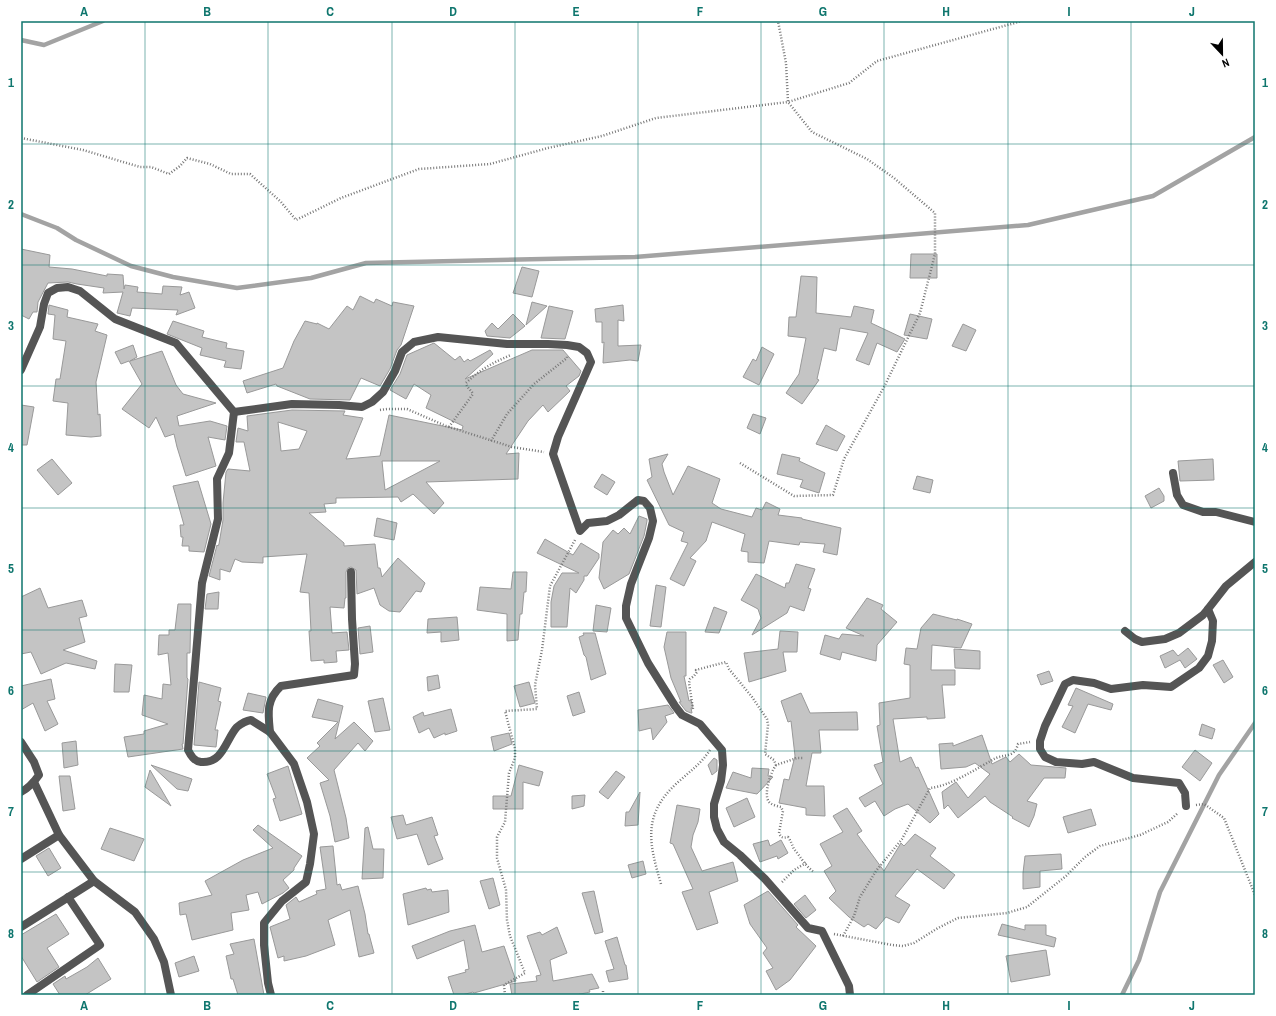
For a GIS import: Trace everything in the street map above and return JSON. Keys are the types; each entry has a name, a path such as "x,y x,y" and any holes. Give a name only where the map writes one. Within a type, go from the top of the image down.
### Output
{"street":[{"path":"21,370 40,327 44,304 48,294 57,288 68,287 80,291 115,319 176,344 234,412 229,453 217,479 218,519 202,582 188,750 192,757 198,762 214,760 228,743 236,728 244,722 251,720 270,732 294,764 307,802 314,834 306,882 282,901 264,923 265,960 271,995"},
{"path":"234,412 292,404 362,407 372,402 383,392 395,371 402,352 414,342 438,337 507,344 548,344 571,346 579,347 587,353 591,362 558,437 553,454 580,531 588,523 608,521 619,515 638,500 644,500 650,508 653,521 649,538 631,584 626,606 626,618 648,663 675,706 682,715 700,724 716,741 722,750 723,765 721,781 714,804 714,817 717,829 724,842 740,855 808,928 822,931 849,986 850,995"},
{"path":"1173,473 1177,495 1183,505 1203,512 1216,512 1255,522"},
{"path":"1125,631 1135,639 1142,642 1165,639 1179,634 1203,615 1226,586 1255,562"},
{"path":"270,732 268,716 269,702 281,686 354,676 355,664 351,572"},
{"path":"1186,806 1185,793 1179,783 1133,778 1094,762 1082,764 1056,762 1045,757 1040,749 1040,741 1050,714 1065,684 1073,680 1094,683 1111,689 1143,685 1171,687 1199,668 1208,656 1212,641 1213,621 1208,609"},
{"path":"21,742 34,762 39,775 26,790 21,792"},
{"path":"34,782 59,835 94,881 135,912 154,939 164,962 171,995"},
{"path":"21,859 59,835"},
{"path":"21,927 94,881"},
{"path":"27,995 100,945 68,897"}],"path":[{"path":"740,463 794,496 833,495 844,459 884,387 920,313 934,254 935,213 894,178 867,159 812,132 788,102 786,63 778,21"},
{"path":"21,138 83,150 140,167 151,167 169,174 180,166 187,158 210,164 232,174 250,174 280,202 296,220 341,198 419,168 490,164 548,148 602,136 656,118 788,102 849,83 877,61 1022,21"},
{"path":"491,441 507,414 534,384 567,358 571,346"},
{"path":"449,427 473,394 471,390 466,387 466,383 488,366 515,354"},
{"path":"372,402 369,410 375,412 387,409 407,410 449,427 491,441 512,447 553,454"},
{"path":"505,995 504,985 525,973 510,936 507,920 506,890 497,858 497,837 505,822 509,773 515,758 515,749 505,711 537,708 535,685 542,650 550,586 580,531"},
{"path":"694,722 689,683 690,679 697,672 696,670 726,662 729,669 752,697 767,719 768,726 765,754 774,760 776,765"},
{"path":"661,884 650,838 655,811 677,783 704,760 716,741"},
{"path":"843,936 854,916 860,897 876,871 902,839 930,788 940,787 984,766 997,757 1011,754 1016,749 1018,744 1040,741"},
{"path":"804,758 797,758 776,765 773,769 766,790 770,804 781,807 783,811 779,831 780,836 783,838 788,838 792,841 794,848 814,872"},
{"path":"822,931 892,946 903,946 914,943 958,918 1007,913 1027,907 1066,876 1085,857 1100,846 1140,836 1168,822 1186,806 1204,804 1224,818 1255,895"},
{"path":"774,890 794,870 806,862"},
{"path":"603,990 603,995"}],"building":[{"path":"21,249 50,255 49,267 72,269 107,276 107,274 123,275 124,289 125,285 138,287 137,292 162,294 163,286 182,287 180,295 189,292 195,308 176,315 178,310 132,308 130,316 117,313 123,292 103,293 104,288 68,282 48,283 38,302 37,312 33,312 29,319 21,315"},
{"path":"911,254 937,254 937,278 910,278"},
{"path":"522,267 539,271 532,297 513,293"},
{"path":"801,276 817,277 816,313 851,317 854,306 874,310 871,323 905,339 897,352 877,343 869,365 856,360 868,333 840,328 836,351 824,348 817,379 819,380 802,404 786,393 799,374 806,338 788,336 789,317 796,317"},
{"path":"360,296 374,303 376,299 392,306 393,302 414,306 401,345 397,350 390,369 380,386 361,378 350,400 310,399 277,386 276,384 247,393 243,381 283,368 294,341 305,321 317,323 329,329 347,306 353,310"},
{"path":"532,302 547,306 526,325"},
{"path":"49,305 68,310 67,317 98,324 95,331 107,335 96,382 101,436 91,437 66,435 68,403 53,401 56,379 60,379 66,341 53,339 55,315 48,314"},
{"path":"623,305 624,321 618,320 618,346 641,345 638,361 630,360 603,363 604,342 602,343 602,322 596,322 595,309"},
{"path":"549,306 573,311 565,339 541,338"},
{"path":"513,314 525,326 510,338 487,336 485,331 492,323 498,329"},
{"path":"910,314 932,319 927,339 904,335"},
{"path":"173,321 204,331 202,337 227,343 226,348 244,351 241,369 224,367 226,361 200,355 202,348 167,334"},
{"path":"963,324 976,330 966,351 952,346"},
{"path":"434,343 455,360 460,356 464,362 468,359 470,361 490,350 493,354 465,379 532,350 563,350 581,371 579,376 566,386 570,391 548,412 543,405 528,421 506,454 519,453 518,479 426,482 444,503 434,514 413,494 401,502 398,497 336,498 336,503 324,504 326,512 309,513 344,543 344,546 375,544 378,568 380,568 382,577 398,558 425,583 421,592 416,591 400,612 389,611 380,605 374,588 357,594 356,570 351,567 348,568 346,572 346,598 344,608 330,607 332,633 347,632 349,650 336,651 337,662 324,663 324,660 311,661 309,593 300,592 307,554 263,557 263,563 242,562 235,559 230,572 220,569 220,580 209,576 217,545 218,546 219,544 223,520 226,472 228,469 250,471 244,442 236,442 238,428 248,431 247,416 292,410 345,411 343,415 363,418 346,459 380,456 389,415 462,430 463,426 426,408 431,395 414,384 406,399 390,390 400,374 407,355","holes":["278,422 307,431 299,449 281,451","382,461 440,461 385,490"]},
{"path":"133,345 137,357 130,361 162,351 176,385 183,394 216,403 177,416 179,426 210,421 227,426 225,440 208,437 216,466 186,476 174,434 165,437 156,417 149,428 122,409 142,384 129,361 121,364 115,352"},
{"path":"762,347 774,354 759,385 743,377 753,359 756,361"},
{"path":"21,405 34,407 27,445 21,445"},
{"path":"753,414 766,418 760,434 747,428"},
{"path":"826,425 845,436 837,451 816,444"},
{"path":"668,454 662,464 673,495 688,466 720,479 712,503 721,509 752,517 756,508 762,510 766,502 780,509 778,515 802,518 841,528 837,555 823,552 825,544 800,542 799,545 769,541 764,563 748,562 748,552 741,551 745,534 712,522 706,541 690,558 696,561 684,586 670,579 688,543 681,541 684,532 669,525 647,480 652,477 649,459"},
{"path":"782,454 800,458 799,461 825,473 819,493 800,487 803,480 777,474"},
{"path":"52,459 72,483 58,495 37,470"},
{"path":"1213,459 1214,480 1180,481 1178,461"},
{"path":"602,474 615,482 607,495 594,487"},
{"path":"917,476 933,480 930,493 913,489"},
{"path":"198,481 211,524 204,552 189,551 189,546 182,546 183,537 181,537 180,525 184,525 173,486"},
{"path":"1159,488 1164,496 1164,501 1151,508 1145,496"},
{"path":"639,516 647,519 647,521 644,536 629,574 604,589 599,578 603,542 613,530 618,534 624,528 630,534"},
{"path":"377,518 397,523 394,540 374,536"},
{"path":"545,539 573,555 581,543 599,554 599,558 587,576 584,576 584,580 576,593 570,588 567,627 551,627 551,602 554,586 562,573 579,573 537,553"},
{"path":"796,564 815,569 808,588 811,589 804,611 790,606 787,613 752,635 761,618 758,609 741,600 756,574 785,588 786,583 789,583"},
{"path":"513,572 527,572 526,592 524,592 522,614 520,614 518,640 507,641 507,614 477,610 480,587 511,589"},
{"path":"656,585 666,587 661,627 650,626"},
{"path":"40,588 48,608 82,600 87,616 79,618 85,642 63,650 97,661 95,669 66,663 41,674 31,652 21,654 21,597"},
{"path":"219,592 218,609 205,609 207,594"},
{"path":"867,598 883,605 881,609 897,622 877,645 876,661 842,652 840,660 820,654 825,635 839,639 842,634 864,636 846,628"},
{"path":"178,604 191,604 190,653 187,653 188,679 182,744 183,749 128,757 124,737 144,734 144,731 168,724 142,715 144,695 162,699 163,684 171,685 168,653 158,655 159,635 169,635 169,630 175,630"},
{"path":"596,605 611,608 607,632 593,631"},
{"path":"714,607 727,612 719,633 705,632"},
{"path":"933,614 972,624 961,648 932,645 931,670 955,670 955,685 942,685 945,718 927,719 927,717 893,719 900,762 911,757 916,768 918,767 939,814 930,823 908,804 895,809 884,816 875,801 865,807 859,798 883,784 874,765 883,762 877,726 880,725 879,703 910,698 910,665 904,664 906,648 917,649 921,628"},
{"path":"457,617 459,640 441,642 441,632 427,633 428,619"},
{"path":"370,626 373,652 360,654 358,628"},
{"path":"780,631 798,632 797,652 783,652 786,671 749,682 744,653 778,649"},
{"path":"667,632 686,632 686,676 684,676 689,701 691,700 693,707 691,708 692,713 686,711 679,702 681,702 671,678 664,647"},
{"path":"583,633 595,633 606,674 591,680 586,657 584,655 579,637 584,635"},
{"path":"1188,648 1197,659 1185,668 1180,660 1165,668 1160,656 1173,650 1178,656"},
{"path":"954,649 980,651 980,669 955,668"},
{"path":"1223,660 1233,677 1224,683 1213,665"},
{"path":"115,664 132,665 129,692 114,692"},
{"path":"1049,671 1053,681 1041,685 1037,675"},
{"path":"438,675 440,688 428,691 427,677"},
{"path":"51,679 55,699 47,701 58,724 45,731 33,703 21,710 21,686"},
{"path":"199,682 221,688 218,701 221,702 215,730 218,730 216,747 194,745"},
{"path":"529,682 535,703 520,707 514,686"},
{"path":"1076,688 1113,704 1111,710 1088,704 1075,733 1062,727 1073,706 1068,705"},
{"path":"579,692 585,712 573,716 567,696"},
{"path":"248,693 266,697 263,713 243,710"},
{"path":"801,693 810,713 857,712 858,730 819,730 821,753 812,753 806,786 824,786 825,816 806,815 806,808 779,803 784,779 789,780 795,756 791,721 788,722 781,701"},
{"path":"383,698 390,730 375,732 368,701"},
{"path":"318,699 343,706 335,739 354,722 373,741 365,751 358,743 334,770 346,818 349,838 335,842 330,816 320,783 329,780 307,758 320,746 317,743 338,722 312,717"},
{"path":"668,705 674,713 665,716 667,722 653,740 651,728 639,731 638,710"},
{"path":"451,709 457,731 445,735 445,733 434,738 429,728 419,733 413,717 423,712 424,716"},
{"path":"1202,724 1215,729 1212,739 1199,735"},
{"path":"509,733 512,744 494,751 491,737"},
{"path":"982,735 992,764 1006,757 1010,762 1019,754 1031,765 1066,768 1065,778 1044,778 1027,801 1037,804 1029,827 1012,818 1013,817 990,802 985,796 958,818 948,805 944,809 942,792 956,782 968,798 990,774 975,763 966,767 941,769 939,744 953,743 953,746"},
{"path":"76,741 78,765 64,768 62,743"},
{"path":"1195,750 1212,763 1200,781 1182,767"},
{"path":"714,758 717,760 717,771 712,775 708,765"},
{"path":"151,765 192,779 188,791 177,789"},
{"path":"519,765 543,772 539,786 523,782 523,809 493,809 493,796 511,796"},
{"path":"288,766 302,814 280,821 273,799 276,798 267,774"},
{"path":"752,768 769,769 768,776 773,777 757,794 726,788 733,772 751,778"},
{"path":"150,770 171,806 145,787"},
{"path":"616,771 625,777 608,799 599,792"},
{"path":"59,776 70,776 75,809 63,811"},
{"path":"640,792 638,825 625,826 626,812 629,812"},
{"path":"585,795 584,806 572,809 572,796"},
{"path":"747,798 755,817 734,827 726,808"},
{"path":"677,805 700,809 691,847 702,871 733,862 738,881 709,892 718,923 697,930 682,892 693,889 673,844 670,843"},
{"path":"847,808 862,831 857,834 884,871 901,843 904,846 915,834 936,848 930,856 955,875 944,889 917,869 895,896 910,905 899,923 886,917 876,929 868,924 864,927 849,917 829,898 836,891 824,871 832,866 820,844 843,832 833,816"},
{"path":"1091,809 1096,825 1068,833 1063,817"},
{"path":"403,815 406,825 432,817 438,835 434,836 443,859 428,865 417,834 397,839 391,817"},
{"path":"258,825 302,856 294,870 283,880 289,888 283,893 262,904 258,892 246,895 249,910 231,913 233,930 192,940 186,914 180,915 179,903 212,895 205,881 243,860 273,848 253,830"},
{"path":"368,827 373,849 384,849 383,878 362,879 365,828"},
{"path":"110,828 144,839 134,861 101,849"},
{"path":"768,840 770,846 781,840 788,853 778,859 777,856 760,862 753,844"},
{"path":"333,846 337,885 340,884 342,890 358,886 368,934 374,953 359,957 350,910 328,920 335,945 306,956 284,961 284,956 278,958 270,927 290,919 286,905 296,897 299,902 317,894 316,891 326,889 320,847"},
{"path":"49,848 61,868 48,876 36,856"},
{"path":"1061,854 1062,869 1040,871 1040,887 1023,889 1025,856"},
{"path":"643,861 646,874 632,878 628,865"},
{"path":"493,878 500,905 489,909 480,881"},
{"path":"426,888 427,890 431,889 432,892 448,890 449,912 408,925 403,894"},
{"path":"594,891 603,932 595,934 582,893"},
{"path":"768,891 798,925 796,927 816,946 790,980 776,990 766,971 773,968 763,953 767,948 750,924 744,905"},
{"path":"805,895 816,910 806,918 794,904"},
{"path":"56,914 69,934 47,948 59,967 37,982 21,956 21,935"},
{"path":"1002,924 1025,930 1025,925 1046,925 1046,935 1056,938 1054,947 998,935"},
{"path":"475,925 482,952 504,946 516,981 474,993 454,995 448,977 466,972 465,970 469,969 464,940 417,959 412,946 450,931"},
{"path":"557,927 567,953 550,960 553,981 592,974 599,988 589,990 590,992 576,995 512,995 510,984 537,981 536,976 541,975 527,936 540,932 542,935"},
{"path":"617,937 626,965 628,979 609,982 606,971 614,969 605,941"},
{"path":"254,939 264,995 238,995 233,979 231,979 226,956 234,954 230,944"},
{"path":"1046,950 1050,975 1011,982 1006,956"},
{"path":"194,956 199,971 179,977 175,963"},
{"path":"98,958 111,979 85,995 60,995 53,984 65,976 66,979 87,967"}],"waterway":[{"path":"21,40 44,45 103,21"},
{"path":"21,214 57,228 76,240 131,266 173,277 237,288 311,278 366,263 635,257 1028,225 1153,196 1255,137"},
{"path":"1122,995 1139,960 1160,892 1219,775 1255,723"}]}
